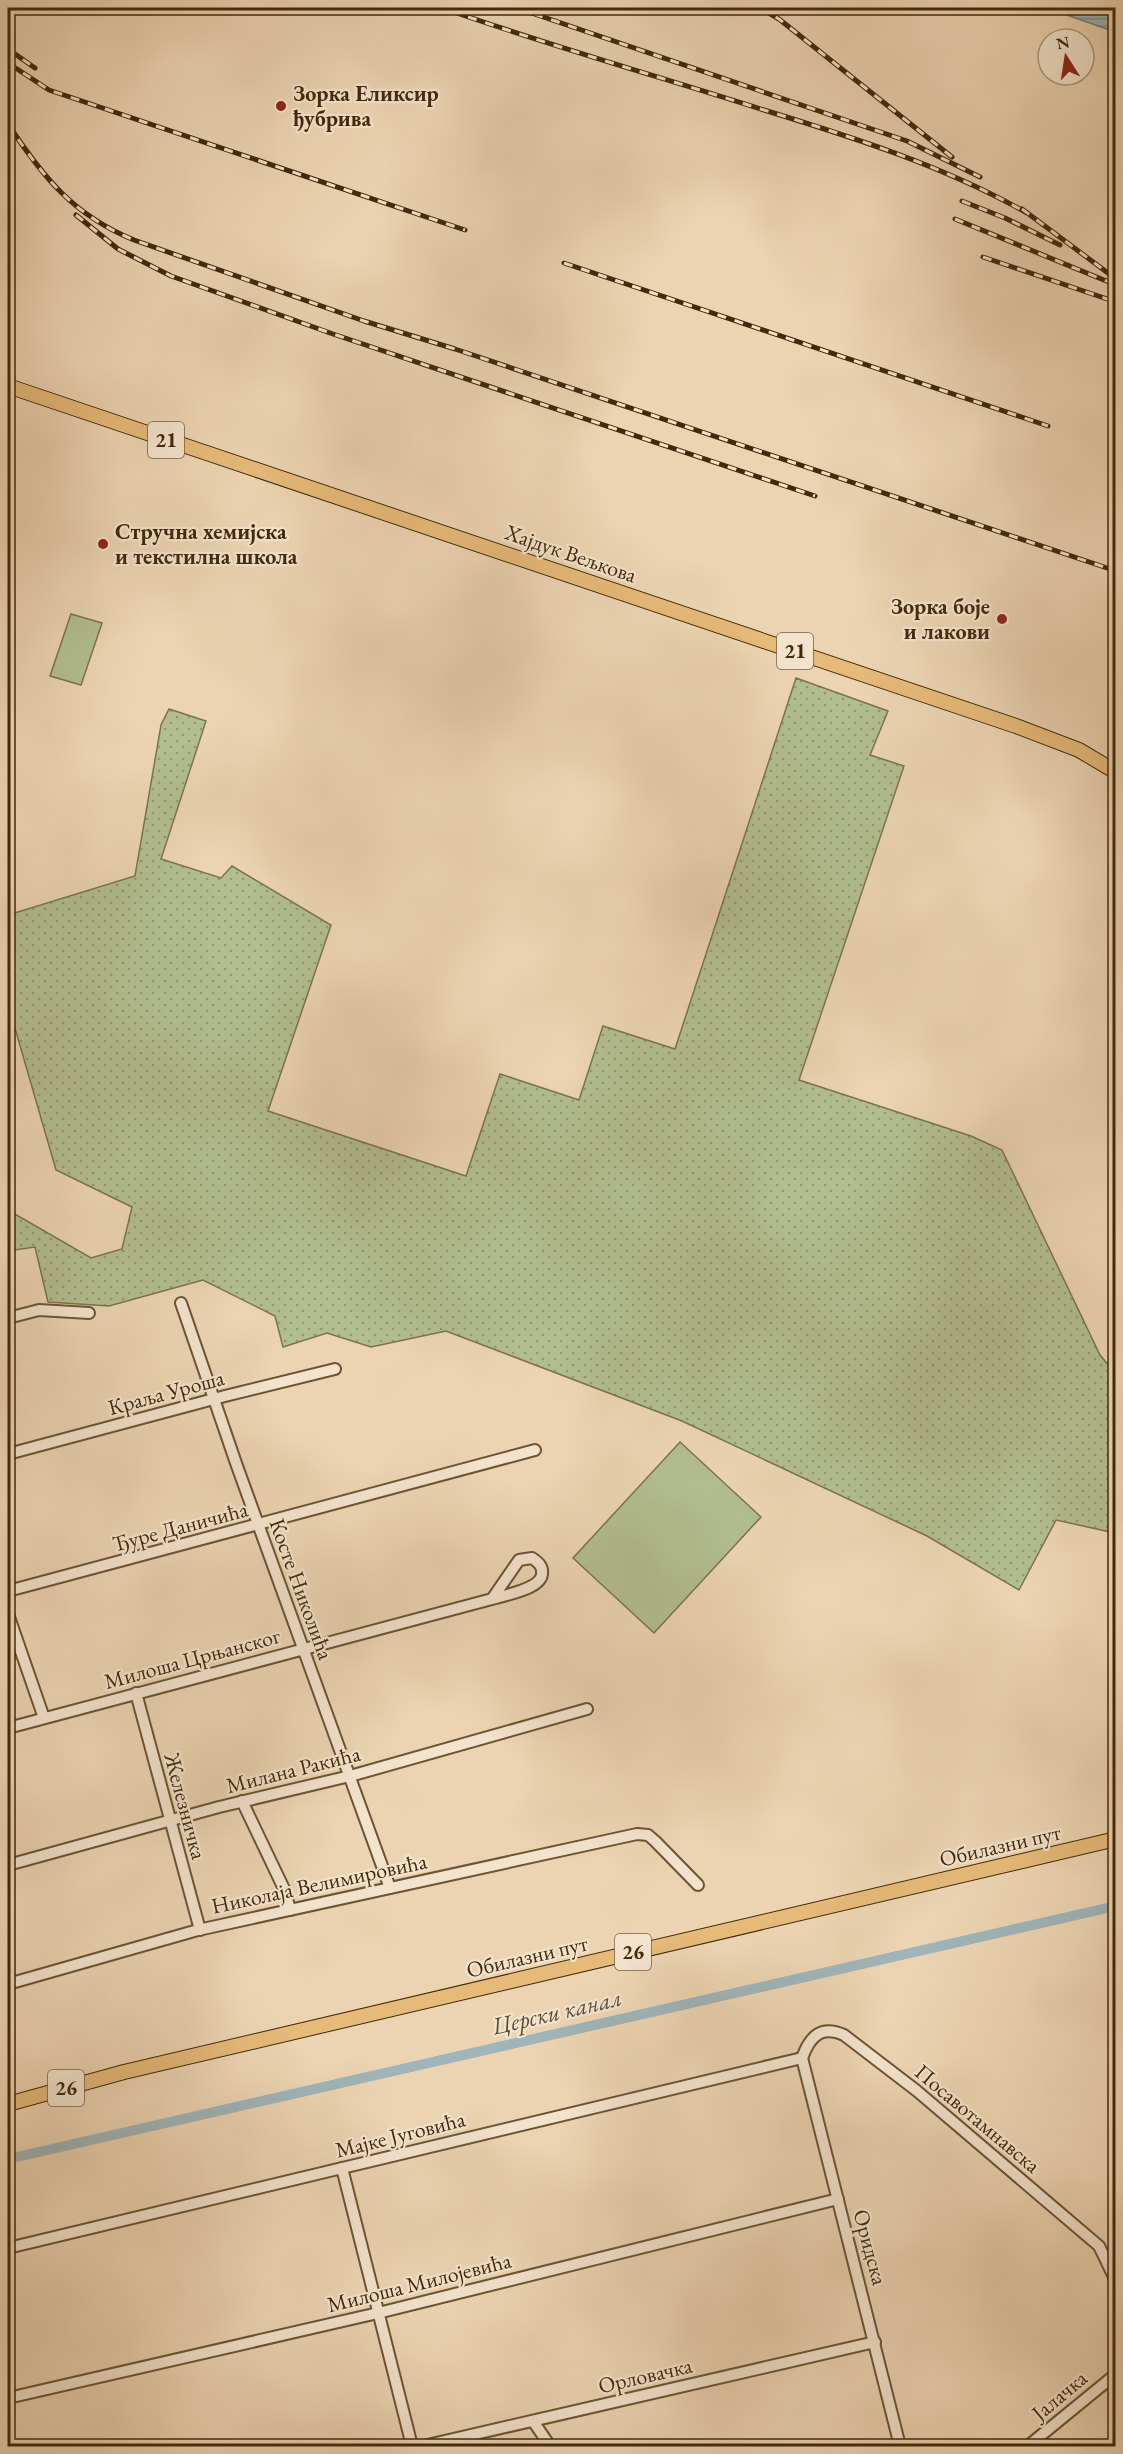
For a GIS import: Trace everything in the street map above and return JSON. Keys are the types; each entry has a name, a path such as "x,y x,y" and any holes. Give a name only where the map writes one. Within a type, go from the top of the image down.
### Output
{"main road":[{"name":"Хајдук Вељкова","path":"8,386 1028,730 1079,750 1116,772"},
{"name":"Обилазни пут","path":"8,2096 124,2072 1116,1839"},
{"name":"Обилазни пут","path":"8,2104 124,2072"}],"street":[{"name":"Косте Николића","path":"181,1303 258,1525 390,1888"},
{"path":"8,1317 39,1310 89,1313"},
{"name":"Краља Уроша","path":"8,1454 335,1369"},
{"name":"Ђуре Даничића","path":"8,1591 535,1450"},
{"name":"Милоша Црњанског","path":"8,1728 492,1599 536,1585 542,1575 540,1564 532,1558 519,1560 492,1599"},
{"path":"8,1614 44,1718"},
{"name":"Железничка","path":"136,1693 200,1930"},
{"name":"Милана Ракића","path":"8,1865 242,1801 350,1776 587,1709"},
{"path":"242,1801 285,1891 291,1910"},
{"name":"Николаја Велимировића","path":"8,1984 200,1930 643,1833 655,1840 698,1885"},
{"name":"Посавотамнавска","path":"802,2058 807,2045 821,2032 831,2030 844,2035 917,2091 1099,2246 1116,2281"},
{"name":"Мајке Југовића","path":"8,2248 802,2058"},
{"name":"Оридска","path":"802,2058 900,2446"},
{"path":"342,2168 412,2446"},
{"name":"Милоша Милојевића","path":"8,2398 378,2313 838,2199"},
{"name":"Орловачка","path":"423,2446 875,2342"},
{"name":"Јалачка","path":"1028,2446 1116,2374"},
{"path":"533,2421 550,2446"}],"green space":[{"path":"71,614 102,623 81,685 50,676"},
{"path":"796,678 888,711 870,755 904,766 799,1080 971,1136 1002,1150 1100,1355 1115,1373 1115,1533 1056,1520 1019,1590 927,1536 682,1421 446,1331 371,1347 327,1333 283,1347 275,1316 203,1280 109,1306 48,1302 35,1247 8,1251 8,1210 91,1258 122,1249 132,1207 56,1170 8,1004 8,915 135,876 161,725 169,709 206,721 161,859 221,878 232,866 331,925 268,1111 466,1176 500,1074 579,1100 603,1026 675,1049"},
{"path":"680,1442 761,1517 654,1633 573,1558"}],"water":[{"path":"1047,8 1115,8 1115,32 1050,9"}],"waterway":[{"name":"Церски канал","path":"8,2159 1116,1906"}],"railway":[{"path":"517,8 907,141 980,177"},
{"path":"760,8 779,19 952,157"},
{"path":"451,11 899,154 964,181 1027,213"},
{"path":"8,49 35,68"},
{"path":"8,63 49,90 465,230"},
{"path":"8,124 34,161 61,192 94,219 134,240 364,321 455,349 1116,571"},
{"path":"962,201 1005,218 1060,245"},
{"path":"1022,209 1116,279"},
{"path":"76,215 118,249 171,276 333,334 815,496"},
{"path":"955,219 1116,285"},
{"path":"983,257 1116,302"},
{"path":"564,263 1048,426"}],"place":[{"name":"Зорка Еликсир ђубрива","path":"281,106"},
{"name":"Стручна хемијска и текстилна школа","path":"103,544"},
{"name":"Зорка боје и лакови","path":"1002,619"}]}
